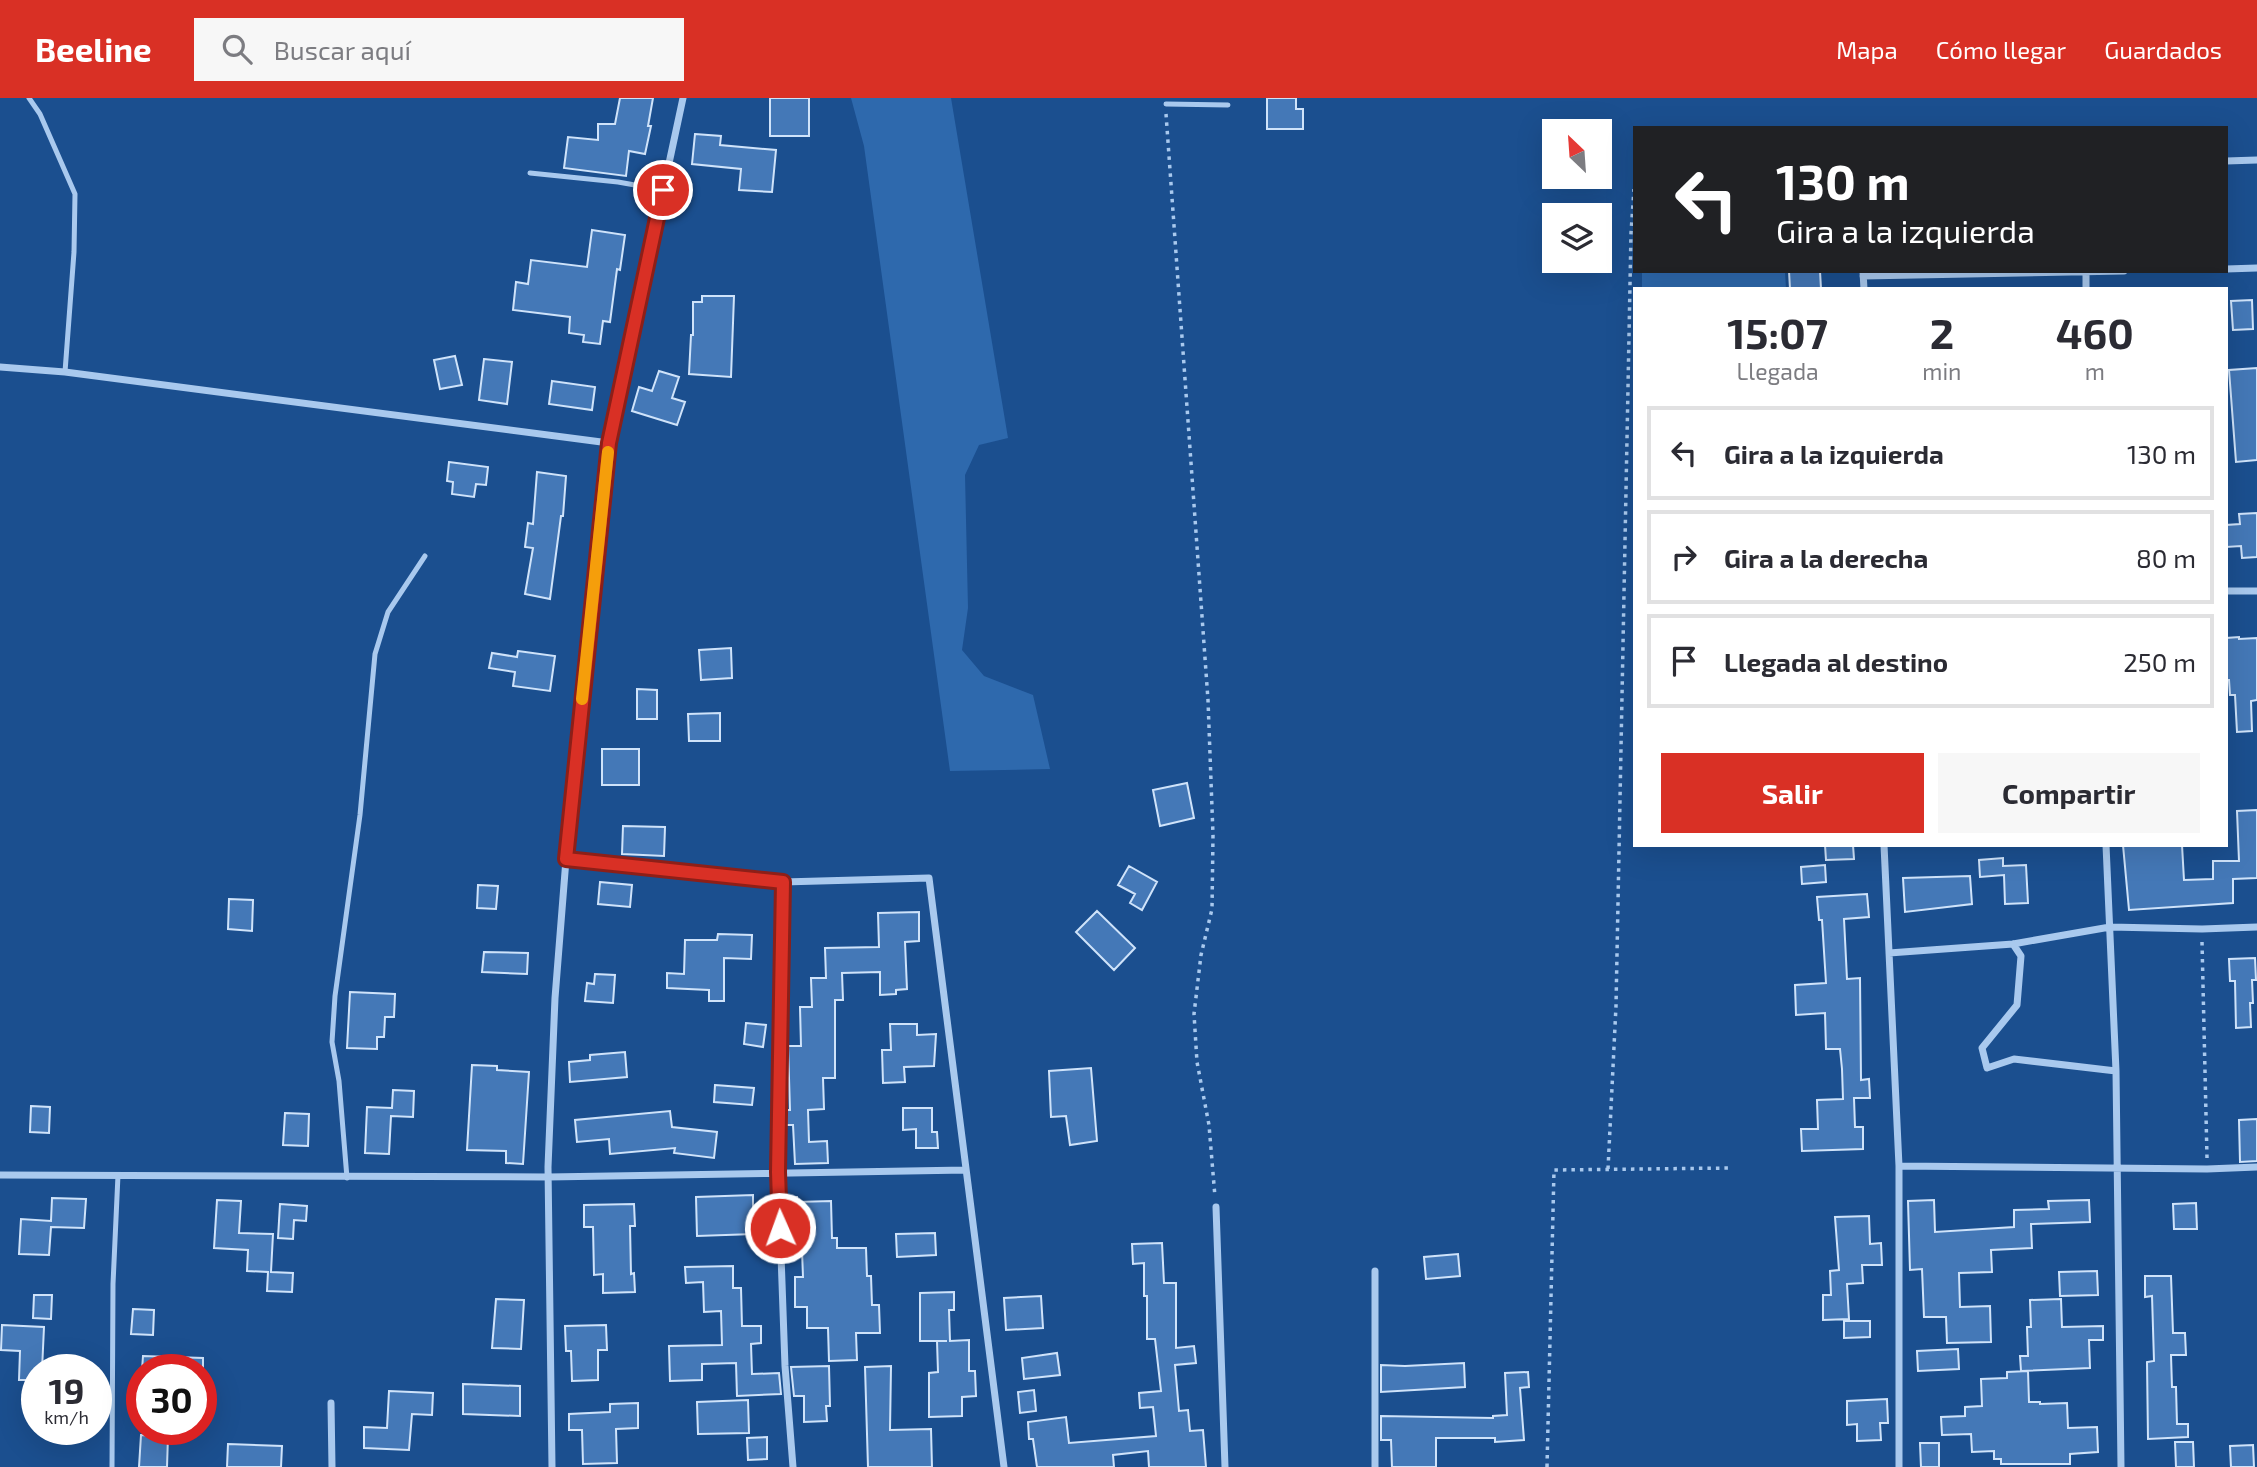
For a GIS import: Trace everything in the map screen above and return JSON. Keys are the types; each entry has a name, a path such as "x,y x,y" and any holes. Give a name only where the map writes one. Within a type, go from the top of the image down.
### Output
{"street":[{"path":"552,1467 548,1177 555,998 566,859 609,443 682,98"},
{"path":"2228,161 2257,160"},
{"path":"2228,269 2257,268"},
{"path":"0,367 65,372 609,443"},
{"path":"2228,591 2257,591"},
{"path":"1884,847 1899,1166 1899,1467"},
{"path":"2106,847 2116,1071 2115,1168 2121,1467"},
{"path":"566,859 783,882 929,878 1004,1467"},
{"path":"783,882 778,1172 785,1366 793,1467"},
{"path":"1889,953 2013,944 2110,927 2257,927"},
{"path":"2013,944 2021,956 2017,1004 1982,1048 1987,1068 2014,1059 2116,1071"},
{"path":"1899,1166 2207,1169 2257,1167"},
{"path":"0,1175 548,1177 966,1170"},
{"path":"1216,1207 1225,1467"},
{"path":"1375,1271 1375,1467"},
{"path":"331,1403 331,1467"}],"lane":[{"path":"29,98 40,114 75,194 74,252 65,372"},
{"path":"1166,104 1228,106"},
{"path":"530,173 618,182 663,190"},
{"path":"347,1178 339,1082 332,1042 375,654 388,612 425,556"},
{"path":"112,1467 113,1284 118,1175"}],"path":[{"path":"1166,104 1208,700 1213,835 1212,909 1194,1014 1197,1062 1209,1125 1216,1207"},
{"path":"1608,1169 1616,1006 1633,204"},
{"path":"2202,929 2207,1169"},
{"path":"1547,1467 1554,1170 1731,1168"}],"shaded area":[{"path":"851,98 951,98 1008,438 979,445 965,475 968,608 962,650 984,676 1033,695 1050,769 950,771 864,146"},
{"path":"1642,273 1785,273 1786,287 1642,287"}],"building":[{"path":"620,98 653,98 645,154 629,151 626,176 564,168 568,137 598,140 598,124 615,124"},
{"path":"770,98 809,98 809,136 770,136"},
{"path":"1267,98 1296,98 1296,109 1303,109 1303,129 1267,129"},
{"path":"695,134 721,136 720,145 776,150 772,192 739,190 741,169 692,164"},
{"path":"592,230 625,235 620,270 617,269 610,322 603,321 600,344 583,342 584,335 569,333 570,317 513,310 516,282 528,284 531,260 587,267"},
{"path":"1789,273 1820,273 1821,287 1790,287"},
{"path":"702,296 734,296 731,377 689,374 693,302 702,302"},
{"path":"2252,300 2253,329 2233,330 2231,301"},
{"path":"455,356 462,385 440,389 434,360"},
{"path":"484,359 512,362 507,404 479,400"},
{"path":"2257,368 2257,460 2236,462 2229,370"},
{"path":"659,371 679,377 672,398 685,402 677,425 632,411 639,387 652,391"},
{"path":"552,381 595,387 592,410 549,404"},
{"path":"449,462 488,467 486,485 476,484 474,497 452,494 453,482 447,481"},
{"path":"537,472 566,476 563,516 550,599 525,594 533,548 525,547 528,523 533,524"},
{"path":"2257,513 2257,557 2242,558 2241,546 2228,547 2228,525 2240,524 2239,514"},
{"path":"2228,638 2257,638 2257,700 2251,701 2252,731 2237,732 2235,695 2230,695 2228,680"},
{"path":"731,648 732,678 701,680 699,650"},
{"path":"518,651 555,656 550,691 513,686 515,672 489,668 492,653 517,657"},
{"path":"637,689 657,690 657,719 637,719"},
{"path":"720,713 720,741 689,741 688,714"},
{"path":"602,749 639,749 639,785 602,785"},
{"path":"1187,783 1194,818 1160,826 1153,790"},
{"path":"2257,810 2257,878 2233,879 2233,903 2129,910 2123,847 2182,847 2184,880 2213,879 2213,861 2239,861 2237,811"},
{"path":"623,826 665,827 664,856 622,854"},
{"path":"1825,847 1853,847 1854,859 1826,860"},
{"path":"2003,858 2003,866 2026,865 2028,903 2005,904 2004,875 1980,877 1979,860"},
{"path":"1825,865 1826,882 1802,884 1801,867"},
{"path":"1129,866 1157,882 1142,910 1130,903 1135,894 1118,885"},
{"path":"1970,876 1972,904 1905,912 1903,878"},
{"path":"600,882 632,885 630,907 598,904"},
{"path":"478,885 498,886 496,909 477,908"},
{"path":"1867,894 1869,917 1844,919 1847,979 1860,978 1861,1080 1869,1079 1870,1098 1854,1098 1855,1127 1863,1127 1863,1149 1802,1151 1801,1129 1818,1129 1817,1100 1843,1099 1840,1049 1826,1049 1825,1013 1796,1015 1795,985 1826,983 1822,920 1819,920 1817,897"},
{"path":"229,899 253,900 252,931 228,929"},
{"path":"1097,911 1135,948 1114,970 1076,932"},
{"path":"919,912 919,941 905,942 907,989 896,990 896,994 880,995 880,972 842,973 843,1000 835,1000 835,1078 823,1078 824,1109 808,1110 809,1142 827,1141 828,1163 795,1164 793,1125 785,1125 785,1110 790,1110 788,1046 801,1046 800,1007 812,1007 811,978 826,978 825,948 879,947 878,913"},
{"path":"718,934 752,935 751,959 724,958 724,1001 709,1001 709,990 667,988 667,973 684,974 685,940 717,940"},
{"path":"484,952 528,953 527,974 482,972"},
{"path":"2255,958 2256,980 2252,980 2253,1003 2250,1003 2251,1027 2236,1028 2235,981 2230,981 2229,959"},
{"path":"595,974 615,975 613,1003 585,1001 587,983 594,984"},
{"path":"350,992 395,994 394,1017 385,1017 384,1037 377,1037 377,1049 347,1048"},
{"path":"746,1023 766,1025 763,1047 744,1044"},
{"path":"890,1024 917,1024 917,1035 936,1034 934,1066 904,1067 905,1082 883,1083 882,1050 891,1050"},
{"path":"625,1052 627,1077 570,1082 569,1062 590,1060 590,1055"},
{"path":"472,1065 529,1072 523,1164 506,1163 506,1151 467,1150"},
{"path":"1091,1068 1097,1141 1070,1145 1066,1116 1051,1117 1049,1071"},
{"path":"715,1085 754,1088 752,1105 714,1102"},
{"path":"393,1090 414,1091 413,1117 391,1116 389,1154 365,1153 367,1107 392,1108"},
{"path":"31,1106 50,1107 49,1133 30,1132"},
{"path":"903,1108 932,1108 932,1132 937,1132 938,1148 916,1148 916,1129 903,1130"},
{"path":"670,1111 672,1127 717,1132 714,1158 674,1153 675,1148 610,1154 609,1139 577,1142 575,1120"},
{"path":"285,1113 309,1114 308,1146 283,1145"},
{"path":"2257,1119 2257,1161 2240,1162 2239,1120"},
{"path":"753,1195 753,1209 773,1208 774,1225 754,1227 754,1234 697,1236 696,1197"},
{"path":"785,1197 797,1197 797,1202 831,1201 832,1238 837,1238 837,1248 866,1248 872,1305 879,1305 880,1333 856,1333 857,1360 829,1361 828,1328 807,1328 807,1307 795,1307 795,1277 803,1277 801,1225 786,1225"},
{"path":"52,1198 86,1199 84,1228 51,1227 49,1255 19,1254 21,1219 51,1221"},
{"path":"217,1200 241,1201 239,1233 273,1234 271,1272 293,1273 292,1292 267,1291 268,1272 247,1271 248,1250 214,1248"},
{"path":"1934,1200 1935,1232 2014,1227 2014,1210 2049,1209 2048,1201 2089,1200 2090,1222 2031,1224 2032,1248 1991,1250 1992,1272 1959,1273 1960,1307 1990,1306 1991,1342 1947,1343 1946,1317 1924,1317 1922,1269 1910,1270 1908,1201"},
{"path":"2196,1203 2197,1229 2174,1229 2173,1204"},
{"path":"280,1204 307,1206 306,1221 294,1220 293,1239 278,1238"},
{"path":"634,1204 635,1226 630,1226 631,1274 634,1273 635,1292 603,1293 603,1274 594,1275 593,1227 584,1227 584,1205"},
{"path":"1869,1216 1870,1244 1881,1243 1882,1265 1862,1265 1863,1283 1847,1284 1849,1319 1823,1320 1823,1295 1831,1295 1830,1271 1839,1270 1835,1217"},
{"path":"935,1233 936,1255 897,1257 896,1234"},
{"path":"1162,1243 1164,1283 1176,1283 1176,1348 1194,1346 1196,1363 1175,1365 1179,1411 1188,1410 1190,1431 1203,1430 1206,1467 1149,1467 1148,1451 1113,1455 1114,1467 1037,1467 1033,1439 1029,1439 1028,1422 1066,1417 1069,1443 1156,1436 1153,1407 1140,1408 1139,1393 1161,1391 1155,1339 1147,1339 1144,1263 1133,1264 1132,1244"},
{"path":"1458,1254 1460,1276 1426,1279 1424,1257"},
{"path":"733,1266 733,1288 741,1288 742,1326 761,1326 761,1343 751,1344 752,1374 779,1373 781,1394 737,1396 736,1363 702,1364 702,1380 670,1381 669,1346 722,1345 721,1311 704,1312 703,1282 686,1283 685,1267"},
{"path":"2097,1271 2098,1295 2060,1296 2059,1272"},
{"path":"2145,1276 2171,1276 2173,1333 2185,1333 2186,1355 2171,1355 2172,1387 2176,1387 2177,1424 2188,1424 2188,1437 2148,1439 2147,1362 2154,1361 2152,1296 2145,1297"},
{"path":"954,1292 954,1310 949,1310 950,1341 969,1340 969,1371 975,1371 976,1396 962,1397 962,1416 929,1417 929,1373 938,1372 937,1341 920,1341 920,1293"},
{"path":"34,1295 52,1295 51,1319 33,1318"},
{"path":"1041,1296 1043,1328 1006,1330 1004,1298"},
{"path":"496,1299 524,1300 521,1349 492,1348"},
{"path":"2061,1299 2062,1327 2103,1326 2103,1340 2089,1340 2090,1368 2021,1371 2020,1356 2028,1356 2030,1300"},
{"path":"133,1309 154,1310 153,1335 131,1334"},
{"path":"1844,1321 1870,1321 1870,1337 1844,1338"},
{"path":"2,1325 44,1327 43,1354 21,1354 21,1380 20,1351 1,1350"},
{"path":"606,1325 607,1350 598,1350 598,1380 572,1381 571,1351 566,1351 565,1326"},
{"path":"1958,1349 1959,1369 1918,1371 1917,1351"},
{"path":"1057,1353 1060,1375 1024,1379 1022,1358"},
{"path":"1464,1363 1465,1387 1381,1392 1381,1365"},
{"path":"829,1366 830,1406 826,1406 827,1421 804,1422 804,1396 794,1396 791,1367"},
{"path":"891,1366 890,1430 931,1429 932,1467 868,1467 865,1367"},
{"path":"2028,1371 2029,1402 2067,1403 2068,1428 2097,1427 2098,1452 2070,1454 2070,1464 2001,1464 2001,1459 1994,1459 1994,1451 1972,1452 1971,1434 1942,1435 1941,1417 1965,1416 1965,1407 1982,1406 1981,1379 2007,1378 2007,1372"},
{"path":"1528,1372 1529,1387 1520,1388 1524,1440 1495,1442 1495,1438 1436,1438 1436,1467 1392,1467 1391,1440 1381,1440 1381,1416 1493,1418 1507,1415 1505,1373"},
{"path":"463,1384 520,1386 520,1416 463,1414"},
{"path":"1034,1390 1036,1411 1020,1413 1018,1392"},
{"path":"389,1391 433,1393 432,1415 412,1414 409,1450 364,1448 364,1427 387,1428"},
{"path":"1887,1399 1888,1423 1880,1423 1881,1440 1857,1441 1857,1424 1847,1425 1847,1401"},
{"path":"748,1400 749,1433 698,1434 697,1402"},
{"path":"638,1403 638,1428 616,1429 617,1463 583,1464 582,1430 569,1430 569,1414 610,1412 610,1404"},
{"path":"767,1437 767,1459 748,1460 747,1438"},
{"path":"2175,1442 2193,1442 2194,1467 2176,1467"},
{"path":"1920,1443 1939,1443 1939,1467 1921,1467"},
{"path":"228,1444 282,1446 281,1467 227,1467"},
{"path":"140,1445 168,1445 167,1467 139,1467"},
{"path":"2253,1445 2254,1467 2231,1467 2230,1446"}],"slow traffic":[{"path":"582,699 608,452"}],"route":[{"path":"663,190 609,443 566,859 783,882 778,1172 780,1228"}]}
